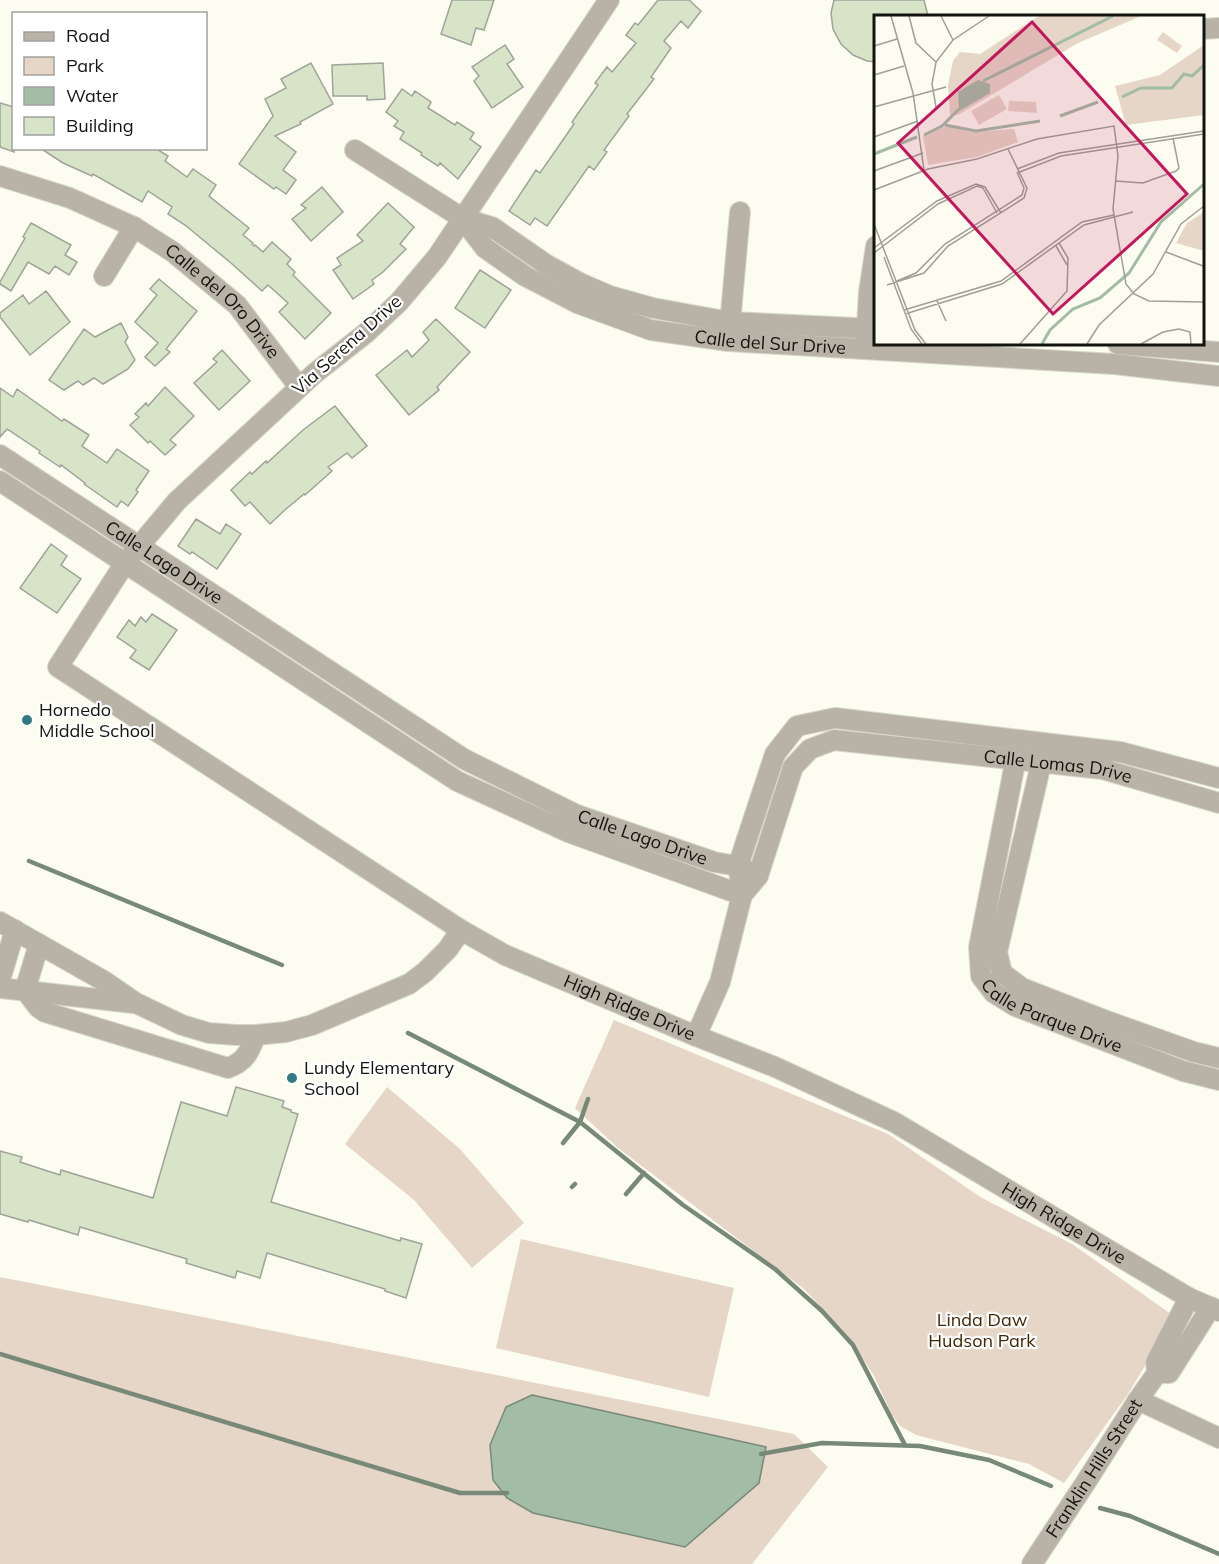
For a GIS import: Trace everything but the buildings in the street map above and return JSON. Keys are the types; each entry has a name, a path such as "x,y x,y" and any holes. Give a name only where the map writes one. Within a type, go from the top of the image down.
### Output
{"street":[{"name":"Via Serena Drive","path":"58,668 124,563 177,501 299,387 366,333 399,302 437,257 609,0"},
{"path":"1204,29 1219,28"},
{"name":"Calle del Sur Drive","path":"355,150 462,218 485,248 525,276 577,303 651,330 871,329"},
{"name":"Calle del Oro Drive","path":"0,176 70,198 134,227 173,252 237,305 299,387"},
{"path":"729,331 740,212"},
{"path":"104,276 134,227"},
{"path":"866,349 871,329 869,292 874,259"},
{"name":"Calle del Sur Drive","path":"729,331 866,349 892,347 1114,364 1219,376"},
{"path":"1114,364 1117,345"},
{"path":"1130,345 1219,352"},
{"name":"Calle Lago Drive","path":"0,455 464,759 577,815 714,862 738,866 758,876"},
{"name":"Calle Lago Drive","path":"0,481 457,781 568,832 742,895"},
{"name":"High Ridge Drive","path":"58,668 461,930 505,955 775,1067 894,1122 1189,1298 1215,1309"},
{"path":"315,688 327,670"},
{"name":"Calle Lomas Drive","path":"797,726 835,718 1120,752 1219,778"},
{"path":"892,747 893,725"},
{"path":"696,1036 720,982 742,895 738,866 776,754 797,726 810,749 793,767 758,876 742,895"},
{"name":"Calle Parque Drive","path":"1019,740 979,947 981,976 1022,988 1194,1052 1219,1058"},
{"name":"Calle Lomas Drive","path":"810,749 834,741 1102,770 1219,803"},
{"name":"Calle Parque Drive","path":"1046,743 998,952 994,993 1015,1006 1183,1071 1219,1080"},
{"path":"521,811 531,792"},
{"path":"0,980 8,926 104,981 136,1003 182,1025 209,1033 256,1035 286,1032 312,1025 409,984 448,949 461,930"},
{"path":"25,990 39,944"},
{"path":"0,988 136,1003"},
{"path":"25,990 45,1012 228,1068 239,1064 249,1052 256,1035"},
{"name":"Franklin Hills Street","path":"1032,1564 1157,1373 1156,1362 1189,1298"},
{"name":"Franklin Hills Street","path":"1157,1373 1169,1373 1215,1309"},
{"path":"1138,1400 1219,1438"}],"green space":[{"name":"Linda Daw Hudson Park","path":"614,1020 888,1134 982,1198 1072,1244 1171,1314 1160,1341 1128,1394 1064,1483 1029,1464 916,1435 900,1426 892,1415 874,1376 847,1335 804,1289 618,1148 575,1108"},
{"path":"387,1087 460,1149 524,1223 472,1268 414,1200 345,1144"},
{"path":"521,1239 734,1288 709,1397 496,1348"},
{"path":"0,1277 794,1434 828,1467 752,1564 0,1564"}],"water":[{"path":"532,1395 766,1447 759,1483 685,1547 533,1513 507,1498 493,1480 490,1445 506,1407"}],"waterway":[{"path":"29,861 282,965"},
{"path":"408,1033 580,1122 683,1205 775,1269 822,1311 853,1345 905,1445"},
{"path":"563,1143 580,1122 588,1099"},
{"path":"626,1194 644,1173"},
{"path":"572,1187 575,1184"},
{"path":"0,1354 460,1493 507,1493"},
{"path":"761,1454 822,1443 920,1446 989,1460 1051,1486"},
{"path":"1100,1508 1130,1516 1219,1554"}],"place":[{"name":"Hornedo Middle School","path":"27,720"},
{"name":"Lundy Elementary School","path":"292,1078"}]}
